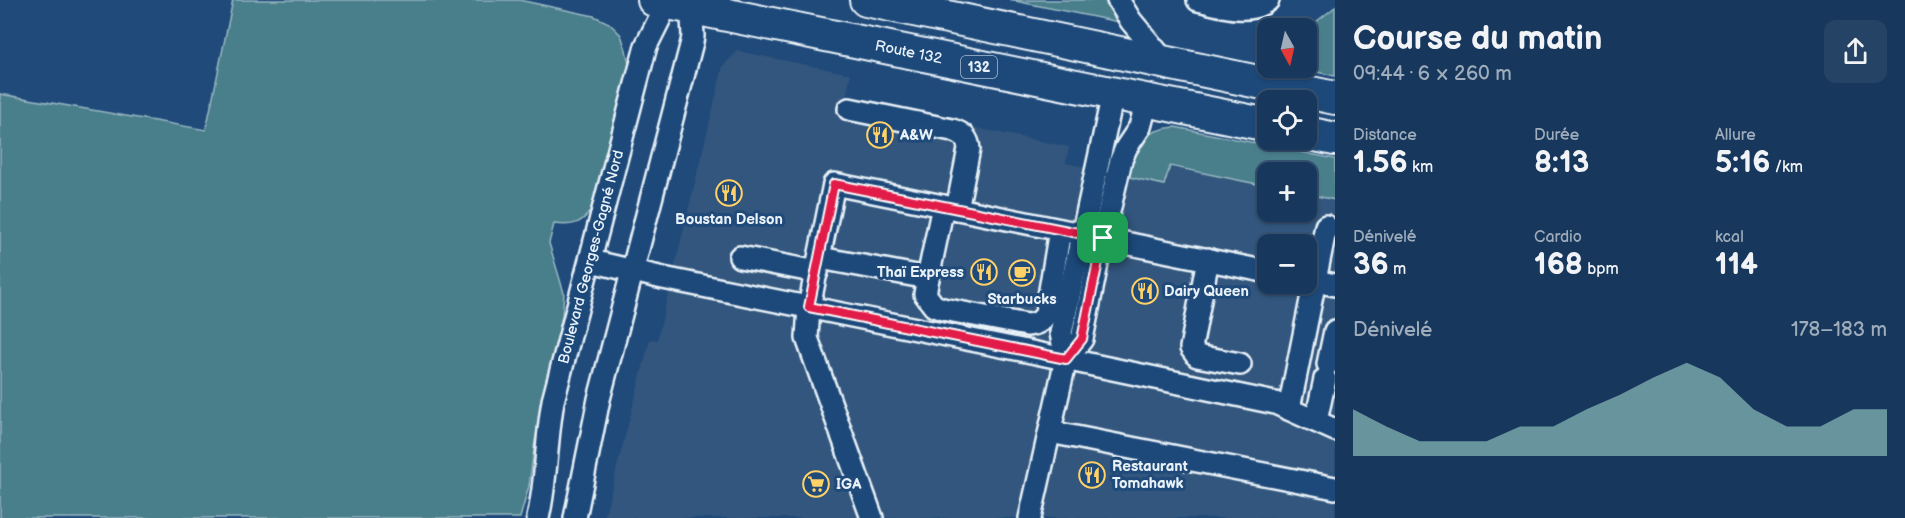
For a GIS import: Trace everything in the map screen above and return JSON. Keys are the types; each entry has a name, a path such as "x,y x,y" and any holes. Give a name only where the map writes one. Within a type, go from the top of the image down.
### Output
{"highway":[{"path":"866,0 1335,98"},
{"name":"Route 132","path":"674,2 1257,123"},
{"path":"1317,135 1335,139"}],"street":[{"path":"1118,0 1131,21 1166,63"},
{"path":"1198,0 1246,9 1255,8 1268,0"},
{"path":"575,518 598,399 692,42 693,36 674,2"},
{"name":"Boulevard Georges-Gagné Nord","path":"538,518 544,491 548,438 554,401 646,46 674,2"},
{"path":"1030,518 1066,359 1061,333 1113,94"},
{"path":"1066,359 1082,339 1123,153 1140,127 1147,101"},
{"path":"849,109 952,130 959,132 968,142 969,149 928,278 925,294 934,306 1027,325 1036,324 1046,314 1060,230"},
{"path":"872,518 807,338 809,307 834,184 1257,270"},
{"path":"1289,409 1319,282 1326,226"},
{"path":"740,257 928,278"},
{"path":"1208,260 1191,348 1197,356 1240,364"},
{"path":"591,261 1275,403 1326,426 1327,371 1335,331"},
{"path":"1050,432 1335,488"}],"shaded area":[{"path":"738,51 851,74 845,101 1069,147 1066,163 1164,185 1169,166 1257,184 1257,222 1317,222 1317,196 1335,200 1335,518 604,518 650,339 657,340 723,66"}],"green space":[{"path":"233,0 519,0 594,16 609,23 621,35 629,64 591,210 579,222 566,225 554,224 549,243 564,293 562,316 535,441 529,486 520,518 0,518 0,94 206,130"},
{"path":"1010,0 1105,0 1119,22"},
{"path":"1335,7 1335,76 1317,72 1317,21"},
{"path":"1175,127 1257,143 1257,150 1290,150 1335,159 1335,200 1317,196 1317,162 1257,162 1257,184 1170,166 1164,185 1125,176 1141,142 1147,136"}],"place":[{"name":"A&W","path":"880,135"},
{"name":"Boustan Delson","path":"729,193"},
{"name":"Thaï Express","path":"984,272"},
{"name":"Starbucks","path":"1022,273"},
{"name":"Dairy Queen","path":"1145,291"},
{"name":"Restaurant Tomahawk","path":"1092,475"},
{"name":"IGA","path":"816,484"}],"route":[{"path":"834,184 1103,238 1082,339 1066,359 809,307 834,184"}]}
